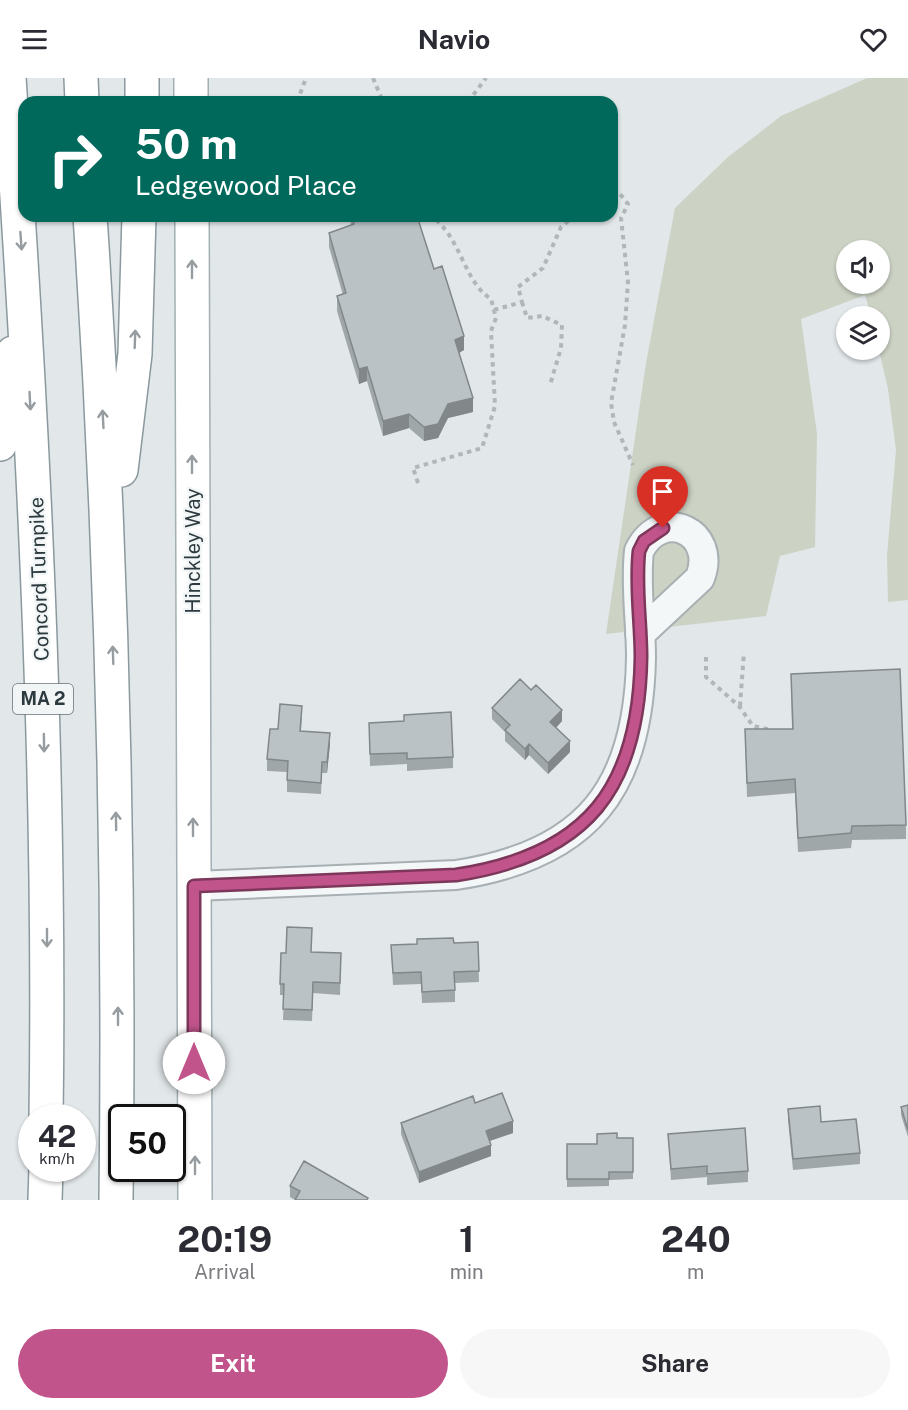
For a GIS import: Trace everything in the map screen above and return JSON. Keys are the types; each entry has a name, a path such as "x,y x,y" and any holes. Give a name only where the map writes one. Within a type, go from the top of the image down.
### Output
{"main road":[{"name":"Concord Turnpike","path":"9,78 18,208"},
{"path":"81,78 82,96"},
{"path":"142,78 142,96"},
{"path":"191,78 191,96"},
{"name":"Concord Turnpike","path":"19,222 42,652 47,925 46,1104"},
{"path":"90,222 110,564 118,893 117,1200"},
{"path":"110,564 135,354 139,222"},
{"name":"Hinckley Way","path":"192,222 194,886"},
{"path":"0,444 23,280"},
{"path":"194,886 195,1200"},
{"path":"45,1200 46,1182"}],"street":[{"path":"194,886 456,875 494,869 531,856 548,847 591,816 611,792 626,759 639,695 640,634"}],"path":[{"path":"299,96 306,78"},
{"path":"373,78 380,96"},
{"path":"472,96 486,78"},
{"path":"618,195 620,194 628,204 621,219 628,282 625,325 611,403 614,422 633,465"},
{"path":"418,483 413,468 482,448 495,406 491,331 496,318 491,298 479,291 456,242 437,222"},
{"path":"550,384 561,348 562,325 542,316 527,318 518,287 543,267 561,227 567,222"},
{"path":"494,310 522,302"},
{"path":"740,706 744,652"},
{"path":"706,657 706,677 740,706 753,726 777,730"}],"shaded area":[{"path":"867,78 908,78 908,600 888,602 887,556 896,450 888,389 881,360 890,360 890,306 868,306 865,295 801,319 817,434 815,547 780,556 766,616 606,634 646,363 675,208 728,157 781,116"}],"building":[{"path":"354,222 419,222 434,269 442,266 464,336 455,340 473,398 448,404 438,424 424,427 409,414 383,421 367,367 359,369 337,296 346,293 329,233 354,224"},
{"path":"900,669 906,825 852,826 851,833 798,838 795,779 747,783 745,729 793,729 791,674"},
{"path":"520,679 531,690 536,685 562,710 550,722 570,741 548,763 529,744 525,749 505,730 510,725 492,708"},
{"path":"280,704 302,706 300,731 330,733 327,762 322,762 321,783 287,780 288,761 267,759 270,729 278,729"},
{"path":"451,712 453,757 407,759 407,753 370,754 369,723 404,721 404,715"},
{"path":"287,927 312,928 311,952 341,953 340,983 313,982 312,1010 283,1009 284,984 280,984 281,953 286,953"},
{"path":"453,938 454,943 478,942 479,971 454,972 455,990 422,992 421,972 393,973 391,945 417,944 417,939"},
{"path":"502,1093 513,1121 486,1131 491,1145 419,1172 401,1123 473,1096 475,1103"},
{"path":"908,1105 908,1130 901,1107"},
{"path":"820,1106 821,1122 856,1119 860,1153 793,1159 788,1109"},
{"path":"745,1128 748,1171 707,1174 707,1166 671,1169 668,1134"},
{"path":"617,1133 617,1138 633,1138 633,1172 609,1172 609,1179 567,1179 567,1144 597,1144 597,1134"},
{"path":"304,1161 368,1198 367,1200 295,1200 300,1191 290,1186"}],"route":[{"path":"194,1063 194,886 456,875 494,869 531,856 565,837 591,816 611,792 626,759 639,695 641,656 639,551 644,541 663,528"}]}
